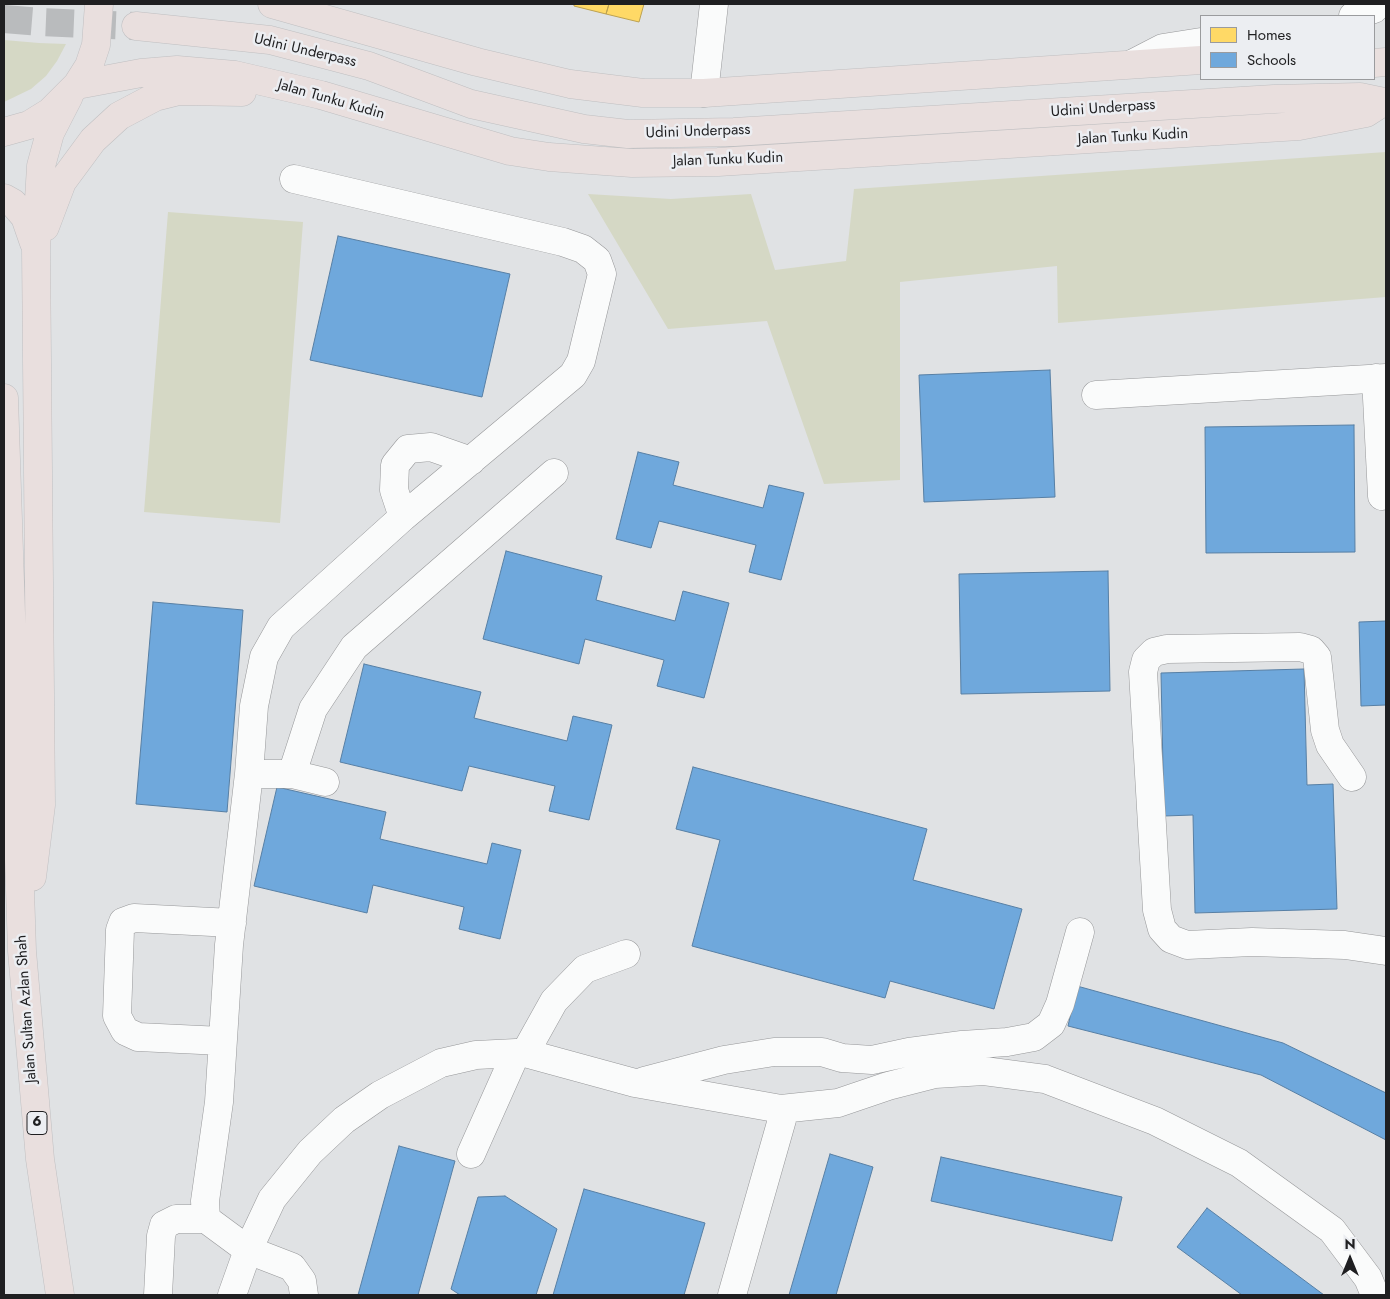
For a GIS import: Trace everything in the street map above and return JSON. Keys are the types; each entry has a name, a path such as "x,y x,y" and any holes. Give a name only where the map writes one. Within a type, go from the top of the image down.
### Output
{"highway":[{"path":"22,951 41,805 36,249 41,166 50,133 89,66 96,45 99,4"},
{"path":"272,4 477,62 570,84 643,93 704,93 1200,60"},
{"name":"Udini Underpass","path":"136,26 270,40 369,66 471,104 584,129 628,134 734,132 1274,99 1360,97 1385,102"},
{"name":"Jalan Tunku Kudin","path":"73,91 141,73 177,70 235,75 321,96 510,151 549,158 632,163 718,162 1299,126 1366,113 1385,102"},
{"name":"Udini Underpass","path":"1274,99 1336,80"},
{"path":"4,132 28,125 50,112 73,91"},
{"path":"36,249 62,182 92,140 119,116 155,97 179,91 321,96"},
{"path":"4,198 13,203 25,217 36,249"},
{"name":"Jalan Sultan Azlan Shah","path":"4,398 12,720 22,951 40,1159 60,1295"}],"street":[{"path":"704,93 714,4"},
{"path":"1356,15 1374,9 1378,4"},
{"path":"1132,64 1163,48 1200,42"},
{"path":"206,1219 207,1174 219,1102 232,922 249,774 254,706 264,657 281,627 403,517 573,375 581,361 602,274 597,260 583,249 563,242 294,179"},
{"path":"1096,395 1381,378 1382,496"},
{"path":"403,517 394,490 395,465 408,449 431,447 471,461"},
{"path":"292,774 313,709 354,647 554,473"},
{"path":"1352,777 1330,745 1325,730 1318,657 1311,650 1300,648 1167,649 1154,652 1146,660 1143,672 1156,910 1162,929 1171,939 1187,945 1252,942 1345,945 1386,951"},
{"path":"249,774 292,774 325,782"},
{"path":"222,1041 138,1037 125,1031 117,1016 120,930 123,922 134,918 232,922"},
{"path":"635,1083 724,1060 774,1052 822,1052 842,1058 872,1060 909,1052 962,1045 1007,1042 1034,1037 1051,1024 1080,932"},
{"path":"471,1154 520,1053 554,1001 585,969 626,954"},
{"path":"232,1295 248,1250 272,1199 310,1152 344,1120 380,1094 441,1063 476,1055 520,1053 635,1083 785,1109 838,1103 888,1086 935,1074 984,1071 1044,1080 1155,1120 1239,1163 1332,1230 1368,1278 1375,1295"},
{"path":"732,1295 785,1109"},
{"path":"158,1295 161,1236 164,1224 176,1219 206,1219 248,1250 292,1267 302,1281 304,1295"}],"green space":[{"path":"4,40 66,44 46,76 31,89 4,102"},
{"path":"1386,152 1386,297 1058,323 1057,266 900,282 900,480 824,484 767,321 668,329 588,194 671,199 751,194 775,270 846,261 854,189"},
{"path":"168,212 303,222 280,523 144,512"}],"building: Homes":[{"path":"574,4 609,4 606,14 574,6"},
{"path":"609,4 644,4 639,22 606,14"}],"building: Schools":[{"path":"338,236 510,274 482,397 310,360"},
{"path":"1050,370 1055,497 924,502 919,375"},
{"path":"1354,425 1355,552 1206,553 1205,427"},
{"path":"638,452 679,462 673,485 763,508 769,485 804,493 781,580 749,572 756,545 659,521 651,548 616,539"},
{"path":"506,551 602,576 596,600 675,621 683,591 729,603 704,698 657,686 664,660 585,639 579,664 483,639"},
{"path":"1108,571 1110,691 961,694 959,574"},
{"path":"153,602 243,610 227,812 136,804"},
{"path":"1386,621 1386,705 1361,706 1359,622"},
{"path":"364,664 481,692 474,718 567,741 573,716 612,725 589,820 549,811 555,786 469,766 462,791 340,762"},
{"path":"1304,669 1307,785 1333,784 1337,909 1195,913 1193,815 1164,816 1161,673"},
{"path":"693,767 927,829 913,880 1022,909 994,1009 890,981 885,998 692,946 720,840 676,829"},
{"path":"277,787 386,812 380,839 487,864 492,843 521,850 500,939 459,929 464,907 373,885 367,913 254,886"},
{"path":"1077,986 1283,1043 1386,1093 1386,1140 1261,1075 1068,1026"},
{"path":"399,1146 455,1161 418,1295 358,1295"},
{"path":"830,1154 873,1167 836,1295 789,1295"},
{"path":"941,1157 1122,1197 1112,1241 931,1201"},
{"path":"584,1189 705,1223 684,1295 553,1295"},
{"path":"505,1196 557,1229 536,1295 460,1295 451,1289 478,1197"},
{"path":"1207,1208 1324,1295 1242,1295 1177,1247"}],"tunnel":[{"path":"4,19 136,26"}]}
